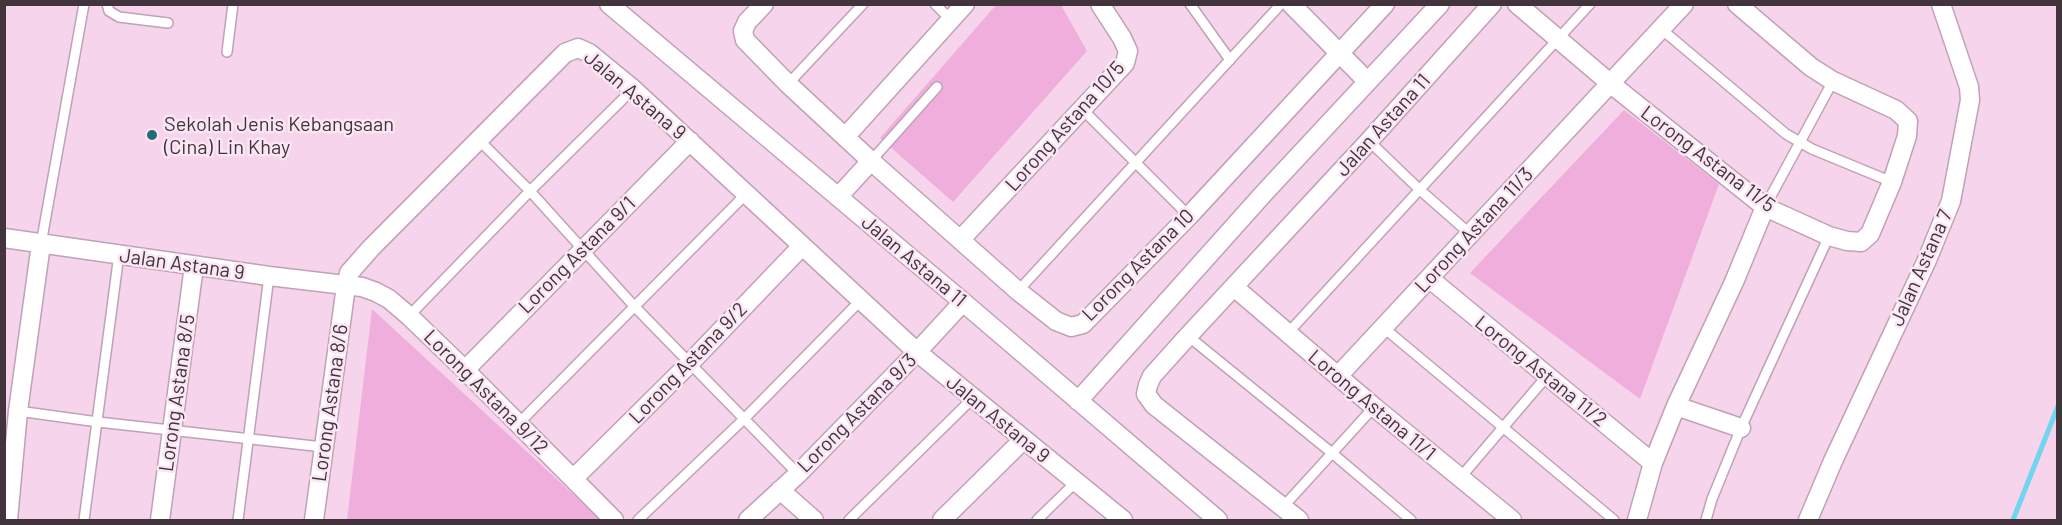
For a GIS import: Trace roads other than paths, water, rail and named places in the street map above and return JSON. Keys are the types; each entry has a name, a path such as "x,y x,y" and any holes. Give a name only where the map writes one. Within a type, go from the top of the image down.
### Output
{"street":[{"name":"Jalan Astana 11","path":"609,4 1218,520"},
{"name":"Lorong Astana 10","path":"764,4 747,22 743,31 745,40 788,84 1018,291 1056,321 1071,327 1083,324 1189,216 1385,4"},
{"path":"846,136 966,4"},
{"name":"Lorong Astana 10/5","path":"961,239 1125,63 1128,51 1100,4"},
{"path":"1291,4 1367,81"},
{"path":"1078,401 1367,81 1440,4"},
{"name":"Jalan Astana 11","path":"1299,520 1154,405 1146,394 1148,385 1152,376 1188,336 1369,141 1492,4"},
{"name":"Lorong Astana 11/5","path":"1516,4 1611,84 1766,207 1829,236 1861,242 1870,234 1892,182"},
{"name":"Lorong Astana 11/3","path":"1338,376 1684,4"},
{"path":"1737,4 1811,67 1833,81 1896,110 1908,121 1907,136 1892,182"},
{"name":"Jalan Astana 7","path":"1808,520 1833,461 1927,260 1951,201 1970,100 1969,87 1941,4"},
{"name":"Jalan Astana 9","path":"4,238 346,286 349,273 356,263 565,53 578,48 589,53 633,89 917,352 1123,520"},
{"name":"Lorong Astana 9/1","path":"465,370 690,141"},
{"path":"838,197 872,161"},
{"path":"1637,520 1653,463 1676,406 1766,207"},
{"path":"8,520 18,411 41,244"},
{"name":"Lorong Astana 9/2","path":"573,478 690,363 802,246"},
{"name":"Lorong Astana 8/5","path":"160,520 194,266"},
{"name":"Lorong Astana 11/2","path":"1430,279 1653,463"},
{"name":"Lorong Astana 9/12","path":"346,286 362,287 376,292 389,299 409,316 614,520"},
{"name":"Lorong Astana 8/6","path":"314,520 346,286"},
{"name":"Lorong Astana 11/1","path":"1234,287 1460,478 1502,518"},
{"name":"Lorong Astana 9/3","path":"748,520 798,474 963,302"},
{"path":"1676,406 1741,428"},
{"path":"942,520 1023,440"},
{"path":"780,490 814,520"}],"lane":[{"path":"41,244 84,4"},
{"path":"106,4 109,11 119,17 168,23"},
{"path":"226,51 233,4"},
{"path":"788,84 863,4"},
{"path":"935,4 951,20"},
{"path":"1190,4 1230,60"},
{"path":"1018,291 1281,4"},
{"path":"1287,334 1590,4"},
{"path":"1660,28 1799,143 1892,182"},
{"path":"1766,207 1833,81"},
{"path":"872,161 937,87"},
{"path":"409,316 633,89"},
{"path":"1083,110 1189,216"},
{"path":"479,140 530,191 634,306 798,474"},
{"path":"1369,141 1469,233"},
{"path":"518,424 747,193"},
{"path":"1706,520 1712,499 1741,428 1829,236"},
{"path":"84,520 119,254"},
{"path":"238,520 269,276"},
{"path":"638,520 744,419 861,300"},
{"path":"1384,328 1614,520"},
{"path":"1188,336 1411,520"},
{"path":"1460,478 1546,376"},
{"path":"849,520 972,399"},
{"path":"1283,507 1374,407"},
{"path":"18,411 323,447"},
{"path":"1037,520 1076,482"}],"waterway":[{"path":"2013,520 2058,406"}],"place":[{"name":"Sekolah Jenis Kebangsaan (Cina) Lin Khay","path":"152,135"}]}
